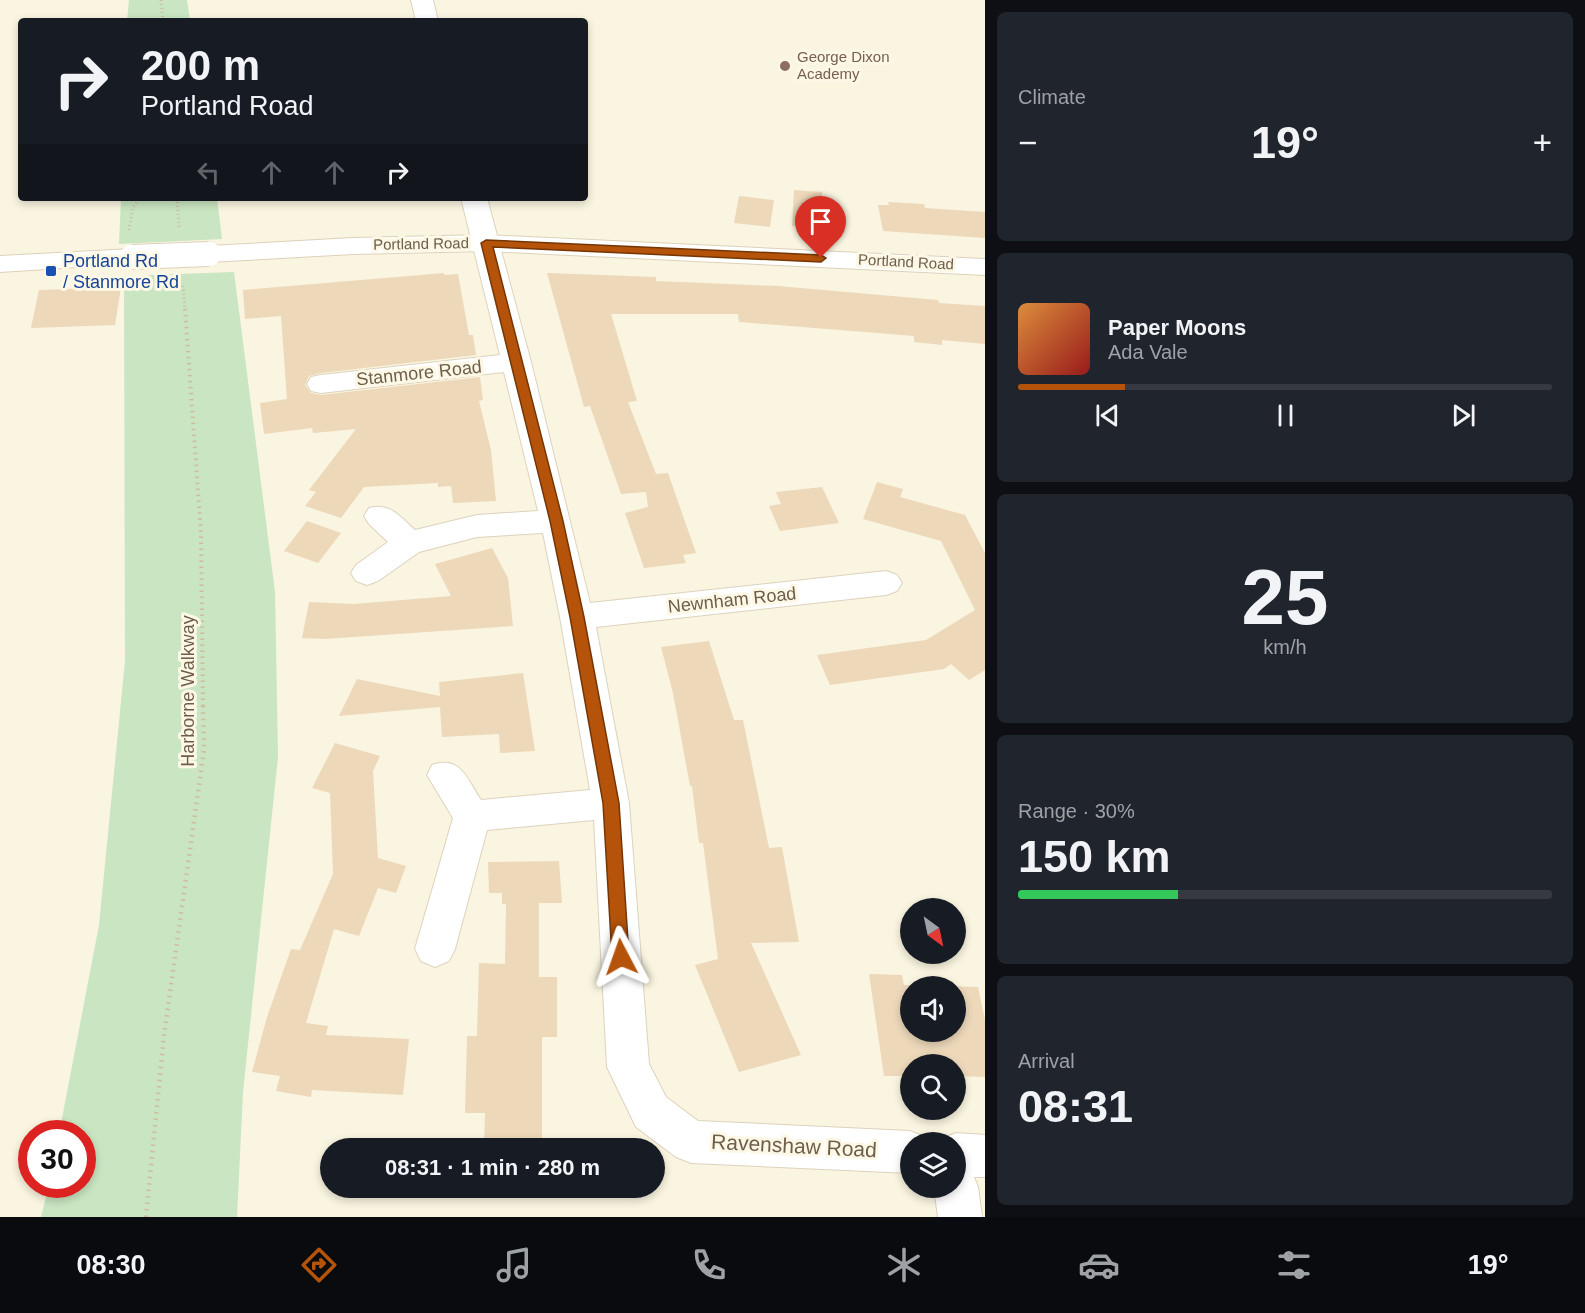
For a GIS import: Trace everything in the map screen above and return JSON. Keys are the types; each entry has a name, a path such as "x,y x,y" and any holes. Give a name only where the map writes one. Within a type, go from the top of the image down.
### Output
{"street":[{"path":"422,0 427,18"},
{"path":"472,816 611,803 577,617 556,521 475,201"},
{"name":"Portland Road","path":"0,264 353,246 486,243 985,267"},
{"name":"Stanmore Road","path":"321,384 517,362"},
{"path":"380,516 409,543"},
{"path":"367,573 409,543 477,526 556,521"},
{"name":"Newnham Road","path":"577,617 886,583"},
{"path":"435,949 472,816 446,775"},
{"name":"Ravenshaw Road","path":"611,803 628,1067 651,1112 691,1142 900,1152"},
{"path":"966,1155 985,1156"},
{"path":"957,1198 960,1217"}],"path":[{"path":"161,0 163,18"},
{"path":"177,201 180,234"},
{"name":"Harborne Walkway","path":"146,1217 164,1035 204,750 201,533 183,282"}],"green space":[{"path":"129,0 187,0 190,18 127,18"},
{"path":"121,201 217,201 222,239 119,244"},
{"path":"234,272 275,592 278,757 243,1092 237,1217 41,1217 46,1198 96,1198 96,1120 62,1120 99,925 125,661 124,276"}],"building":[{"path":"794,190 822,192 822,201 835,202 835,229 792,226"},
{"path":"739,196 774,200 770,227 734,223"},
{"path":"888,202 924,204 925,208 985,212 985,238 883,231 878,205 889,205"},
{"path":"444,273 444,275 458,274 469,335 473,335 476,355 321,373 309,376 305,385 311,393 321,395 480,377 483,400 479,401 491,450 496,501 453,503 451,486 438,487 438,483 364,487 341,518 305,506 316,492 309,490 356,429 313,433 312,428 264,434 260,403 287,399 281,316 245,319 243,290"},
{"path":"547,273 656,277 656,281 778,286 985,306 985,344 942,340 942,345 914,342 914,336 739,322 738,314 611,314 637,401 628,402 656,474 668,473 696,553 683,555 686,563 644,568 625,513 648,507 646,492 621,494 590,406 584,407"},
{"path":"121,287 115,325 31,328 39,290"},
{"path":"877,482 903,489 900,497 965,515 985,553 985,670 969,680 951,664 944,669 830,685 817,655 926,640 975,610 941,541 863,519"},
{"path":"822,487 839,523 780,531 769,506 781,504 776,492"},
{"path":"307,521 341,533 318,563 284,551"},
{"path":"492,548 508,578 513,626 325,639 302,638 309,602 354,604 451,596 435,564"},
{"path":"709,641 734,720 743,720 769,848 782,847 799,942 751,943 801,1055 739,1072 695,965 718,959 703,843 699,843 692,786 690,786 673,693 661,647"},
{"path":"523,673 535,751 500,753 499,734 442,737 440,707 339,716 357,679 440,696 439,682"},
{"path":"335,743 380,756 373,771 378,858 406,866 396,893 378,888 359,936 334,929 306,1023 328,1026 326,1035 409,1039 403,1095 312,1090 311,1097 276,1091 280,1076 252,1072 267,1017 291,949 300,950 333,874 330,793 312,788"},
{"path":"559,861 562,903 539,903 539,977 557,977 557,1037 542,1037 542,1138 484,1138 485,1113 465,1113 467,1036 477,1036 479,963 505,964 506,904 502,904 502,893 489,893 488,862"},
{"path":"869,974 902,975 900,976 900,1042 966,1042 966,987 978,987 985,1020 985,1077 966,1076 966,1054 900,1054 900,1076 884,1076"}],"place":[{"name":"George Dixon Academy","path":"785,66"},
{"name":"Portland Rd / Stanmore Rd","path":"51,271"}],"route":[{"path":"621,957 611,803 577,617 556,521 486,243 821,258"}]}
